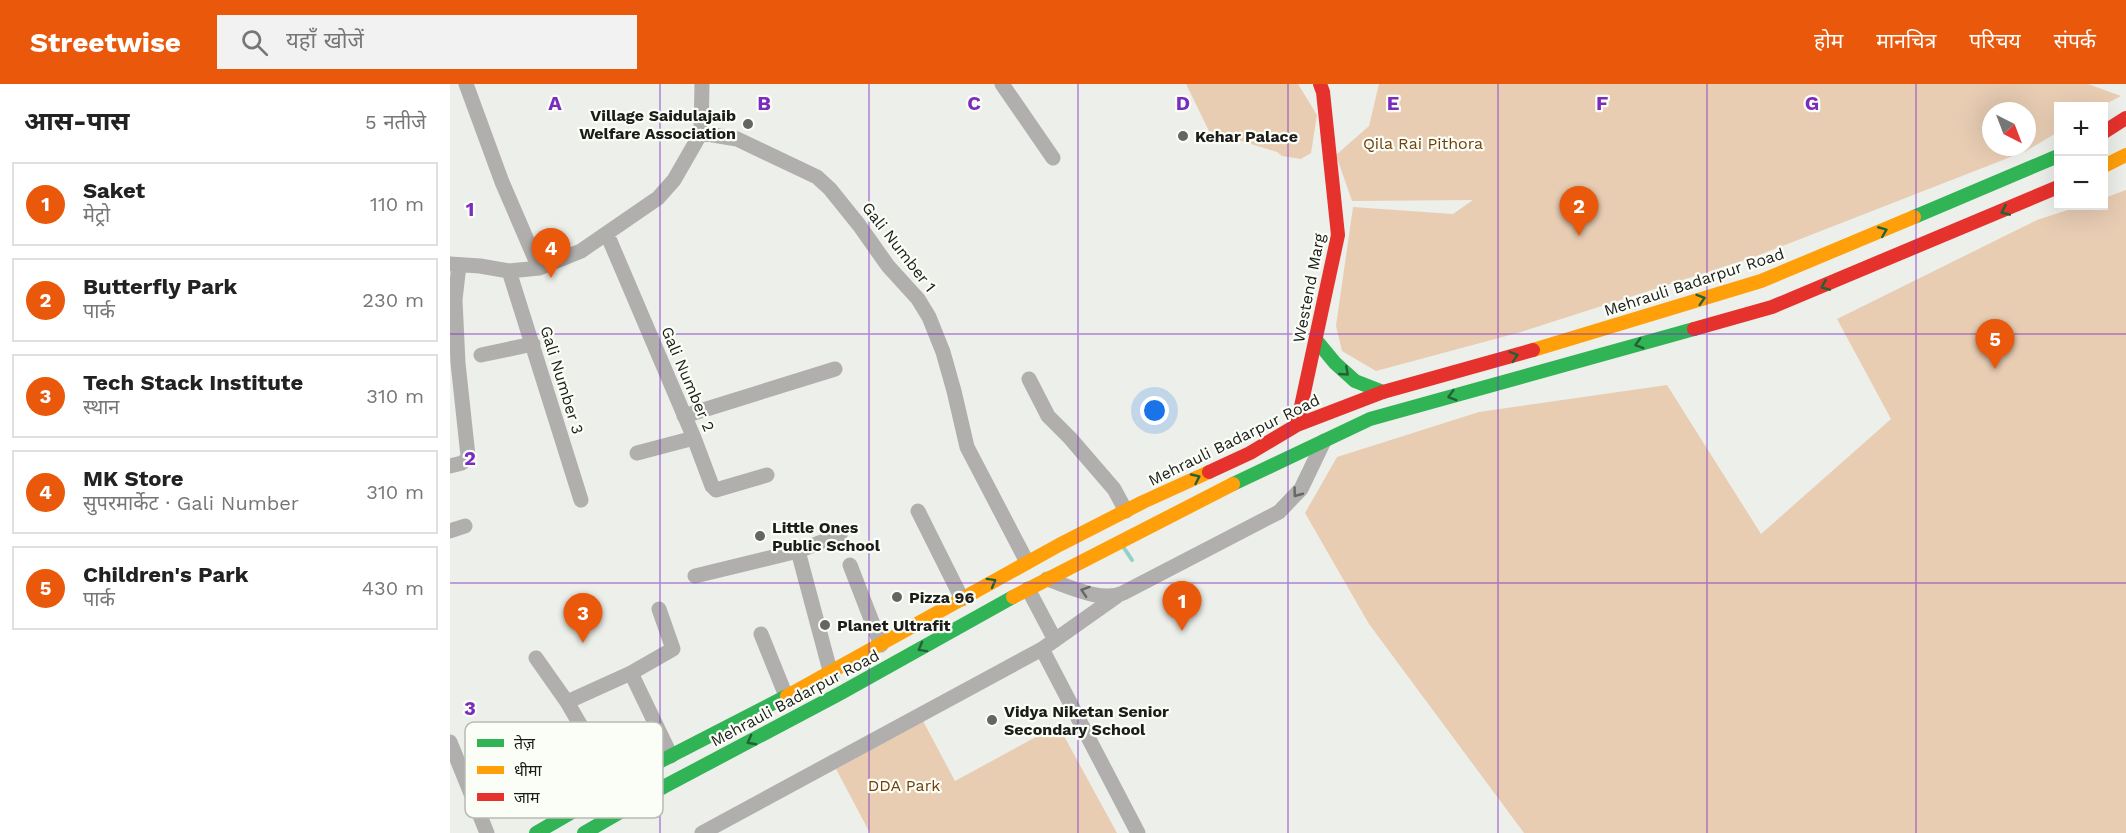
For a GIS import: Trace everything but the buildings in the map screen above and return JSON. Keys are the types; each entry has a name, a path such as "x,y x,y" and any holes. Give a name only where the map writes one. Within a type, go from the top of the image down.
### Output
{"main road":[{"name":"Westend Marg","path":"1297,425 1338,235 1327,125 1320,84"},
{"path":"2108,129 2126,118"},
{"path":"2108,164 2126,155"},
{"name":"Mehrauli Badarpur Road","path":"663,760 881,645 1028,562 1126,511 1250,453 1297,425 1383,392 1481,366 1761,281 2054,158"},
{"name":"Mehrauli Badarpur Road","path":"663,787 839,694 1047,579 1257,472 1370,419 1772,307 2054,189"},
{"path":"1316,340 1335,363 1355,381 1383,392"},
{"name":"Mehrauli Badarpur Road","path":"536,833 562,818"},
{"name":"Mehrauli Badarpur Road","path":"584,833 610,818"}],"street":[{"path":"466,84 502,182 539,267"},
{"path":"450,466 467,459 457,429 454,265 509,271 539,267 581,251 664,193 701,133 702,84"},
{"path":"1002,84 1053,158"},
{"name":"Gali Number 1","path":"701,133 737,139 818,177 852,216 888,266 918,299 929,317 943,352 967,447 1028,562"},
{"name":"Gali Number 2","path":"607,234 713,488 716,490 767,475"},
{"name":"Gali Number 3","path":"509,271 581,500"},
{"path":"481,355 533,344"},
{"path":"684,416 835,369"},
{"path":"1029,379 1048,416 1114,489 1126,511"},
{"path":"637,453 694,438"},
{"path":"702,833 1042,650 1117,596 1279,512 1301,489 1324,441"},
{"path":"918,511 962,599"},
{"path":"450,531 465,526"},
{"path":"695,576 798,551 840,535"},
{"path":"798,551 830,672 839,694"},
{"path":"850,565 881,645"},
{"path":"1047,579 1101,596 1117,596"},
{"path":"1028,589 1055,640"},
{"path":"567,702 631,673 673,649 659,609"},
{"path":"761,634 786,696"},
{"path":"1042,650 1138,833"},
{"path":"537,658 579,722"},
{"path":"631,673 655,722"},
{"path":"663,739 671,756"},
{"path":"450,742 465,779"},
{"path":"481,818 487,833"}],"green space":[{"path":"1186,84 1298,84 1317,115 1311,153 1301,159 1282,156 1277,152 1209,131"},
{"name":"Qila Rai Pithora","path":"1379,84 2088,84 2121,96 2108,103 2054,102 2054,134 2036,145 2036,102 1982,102 1982,156 2013,156 1754,257 1521,332 1376,371 1342,351 1336,326 1353,207 1453,214 1473,200 1352,201 1336,155 1369,126"},
{"path":"2126,190 2126,833 1524,833 1369,624 1305,513 1337,457 1479,412 1667,385 1761,534 1891,419 1837,319 2037,220 2068,210 2108,210 2108,197"},
{"name":"DDA Park","path":"923,721 955,781 1058,725 1117,833 870,833 836,769"}],"waterway":[{"path":"1124,548 1132,560"}],"traffic: fast":[{"path":"1914,217 2054,158"},
{"path":"1233,484 1370,419 1694,329"},
{"path":"1316,340 1335,363 1355,381 1383,392"},
{"path":"663,787 839,694 1013,597"},
{"path":"663,760 787,696"},
{"path":"536,833 562,818"},
{"path":"584,833 610,818"}],"traffic: slow":[{"path":"2108,164 2126,155"},
{"path":"1533,350 1761,281 1914,217"},
{"path":"787,696 1059,545 1143,502 1209,472"},
{"path":"1013,597 1233,484"}],"traffic: jam":[{"path":"1297,425 1338,235 1323,92 1320,84"},
{"path":"2108,129 2126,118"},
{"path":"1694,329 1772,307 2054,189"},
{"path":"1209,472 1250,453 1297,425 1383,392 1533,350"}],"place":[{"name":"Village Saidulajaib Welfare Association","path":"748,124"},
{"name":"Kehar Palace","path":"1183,136"},
{"name":"Butterfly Park","path":"1579,236"},
{"name":"MK Store","path":"551,278"},
{"name":"Children's Park","path":"1995,369"},
{"name":"Little Ones Public School","path":"760,536"},
{"name":"Pizza 96","path":"897,597"},
{"name":"Planet Ultrafit","path":"825,625"},
{"name":"Saket","path":"1182,631"},
{"name":"Tech Stack Institute","path":"583,643"},
{"name":"Vidya Niketan Senior Secondary School","path":"992,720"}]}
